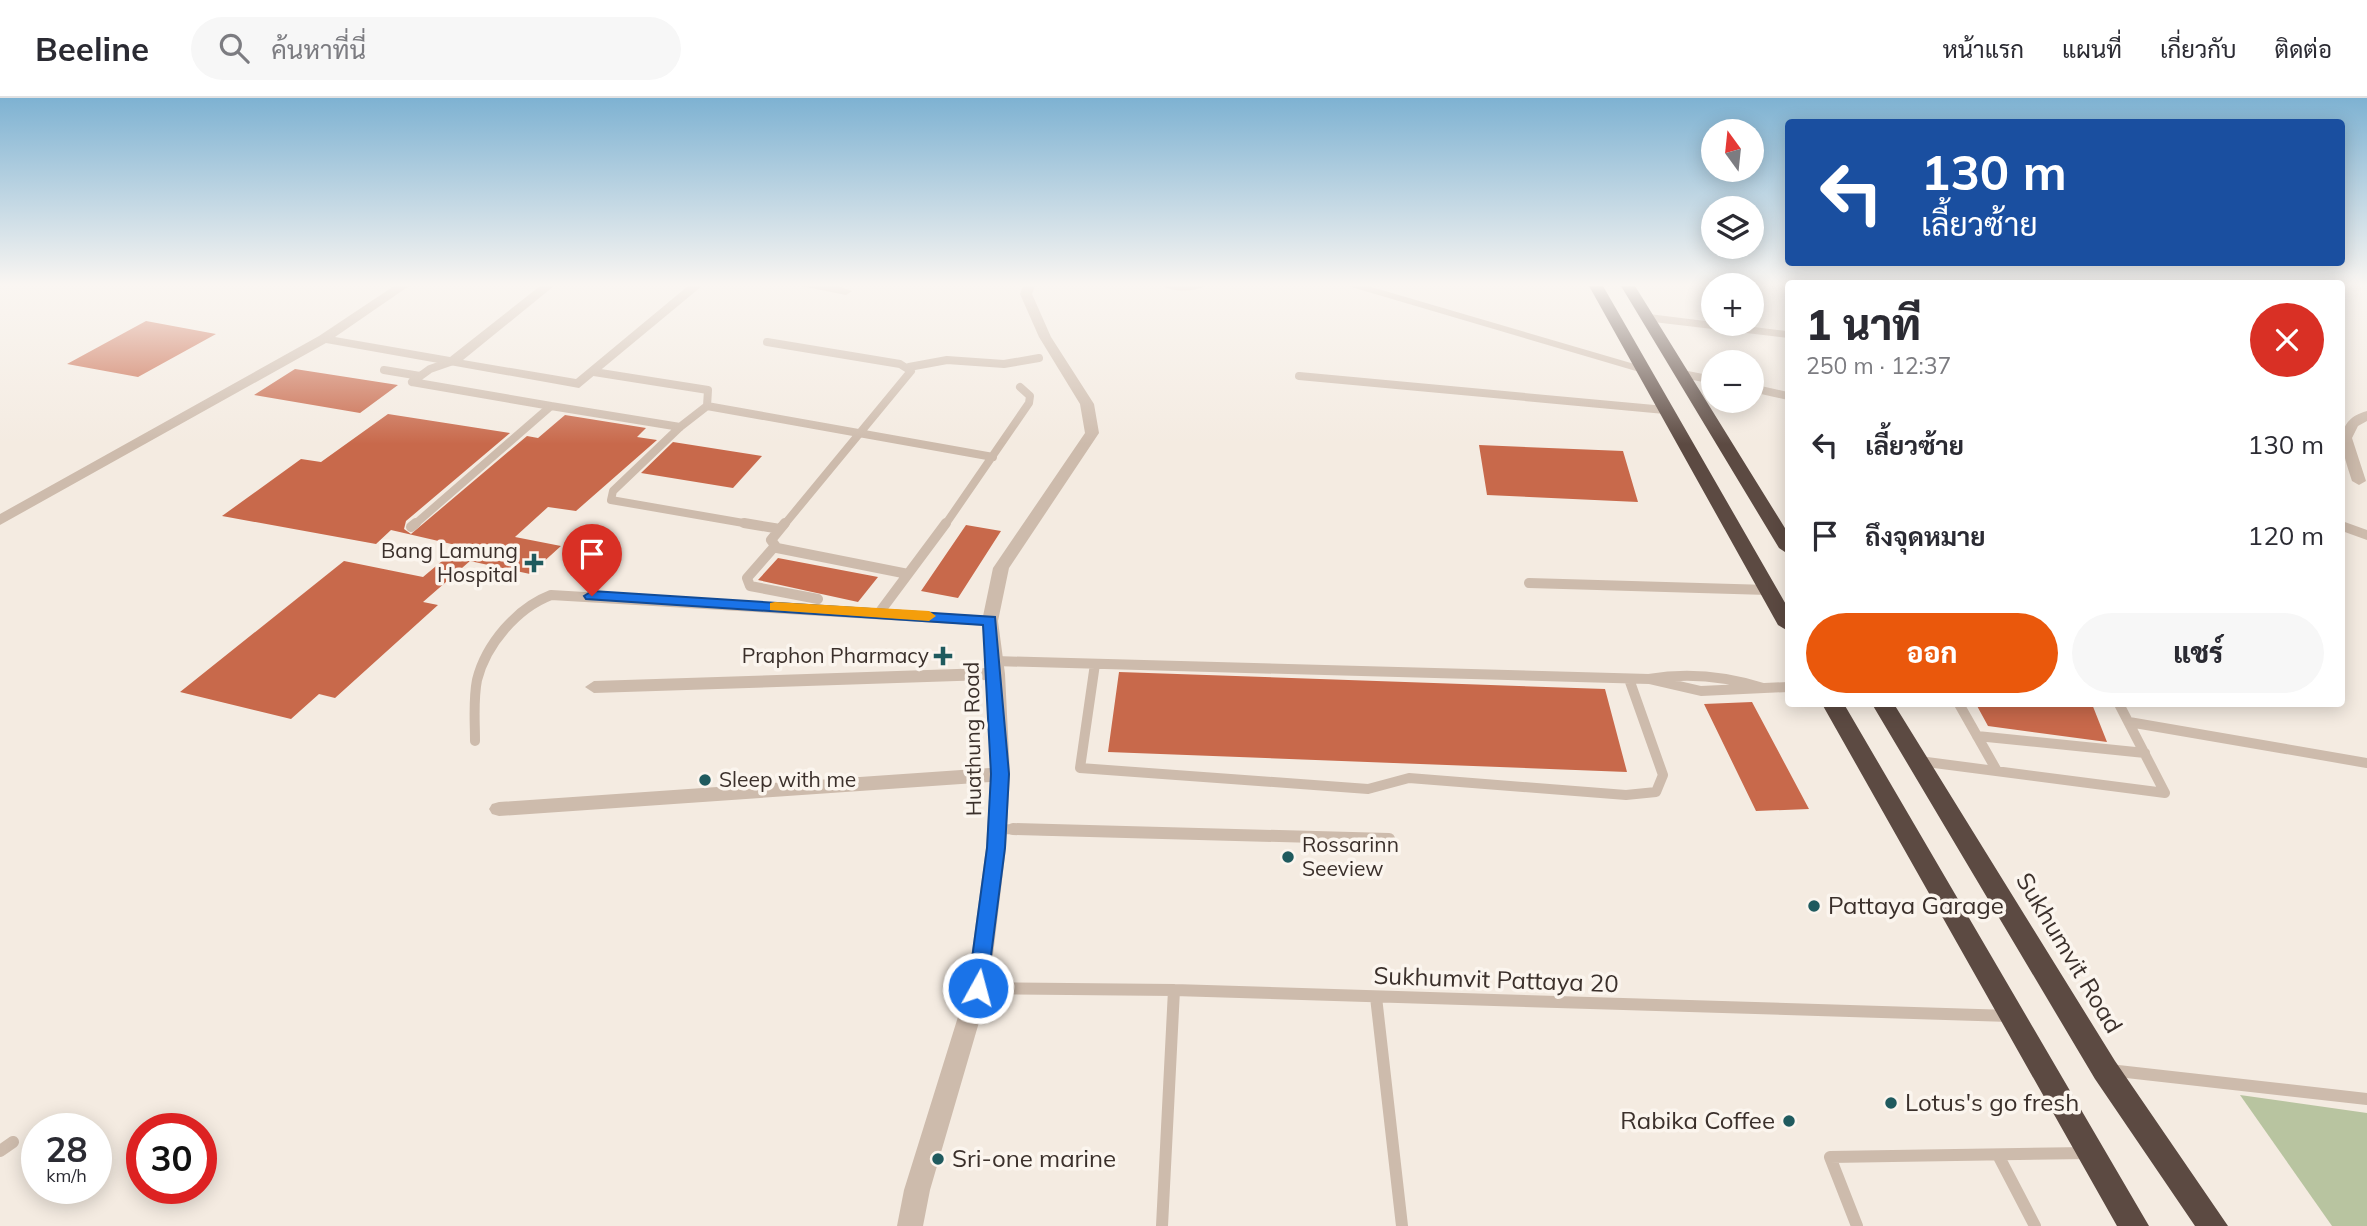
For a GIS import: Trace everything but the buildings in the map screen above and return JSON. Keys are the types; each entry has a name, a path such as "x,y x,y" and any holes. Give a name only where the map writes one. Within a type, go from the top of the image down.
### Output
{"highway":[{"path":"1625,339 1785,620"},
{"path":"1662,339 1785,543"},
{"path":"1835,707 2134,1226"},
{"name":"Sukhumvit Road","path":"1885,707 2105,1070 2213,1226"}],"street":[{"path":"0,520 324,339 579,384 634,339"},
{"path":"453,361 481,339"},
{"name":"Huathung Road","path":"910,1226 917,1191 978,988 997,829 1000,774 990,621 1001,568 1092,433 1087,404 1046,339"},
{"path":"1538,339 1641,368"},
{"path":"1683,374 1701,378"},
{"path":"1764,391 1785,395"},
{"path":"2345,483 2363,481 2345,438 2353,424 2367,415"},
{"path":"2345,527 2367,536"},
{"path":"594,687 995,668"},
{"path":"499,809 1000,774"}],"lane":[{"path":"767,342 909,367 947,360 1004,364 1039,358"},
{"path":"453,361 412,382 680,427"},
{"path":"908,574 793,553 775,546 771,540 908,376 909,367"},
{"path":"384,370 420,376"},
{"path":"594,372 708,390 707,406"},
{"path":"1299,376 1665,410"},
{"path":"879,613 993,457 1031,399 1020,387"},
{"path":"780,529 611,500 612,491 680,427 707,406 993,457"},
{"path":"411,527 551,407"},
{"path":"775,546 747,578 750,586 818,599"},
{"path":"1529,583 1768,590"},
{"path":"475,741 475,695 484,663 522,610 541,597 565,594 990,621"},
{"path":"995,668 1095,664 1629,679 1648,679 1673,674 1730,677 1763,688"},
{"path":"1095,664 1080,768 1368,789 1409,778 1626,795 1656,792 1663,775 1629,679"},
{"path":"1648,679 1674,690 1737,693 1785,687"},
{"path":"1961,707 1997,771"},
{"path":"1919,761 2165,793 2121,707"},
{"path":"2129,722 2367,763"},
{"path":"1977,736 2145,753"},
{"path":"997,829 1389,839"},
{"name":"Sukhumvit Pattaya 20","path":"978,988 1174,990 2013,1016"},
{"path":"1162,1226 1174,990"},
{"path":"1376,997 1402,1226"},
{"path":"2105,1070 2367,1099"},
{"path":"0,1152 13,1142"},
{"path":"1857,1226 1830,1157 2092,1153"},
{"path":"1998,1155 2035,1226"}],"green space":[{"path":"2240,1095 2367,1113 2367,1226 2332,1226"}],"slow traffic":[{"path":"775,607 929,616"}],"place":[{"name":"Bang Lamung Hospital","path":"534,563"},
{"name":"Praphon Pharmacy","path":"943,656"},
{"name":"Sleep with me","path":"705,780"},
{"name":"Rossarinn Seeview","path":"1288,857"},
{"name":"Pattaya Garage","path":"1814,906"},
{"name":"Lotus's go fresh","path":"1891,1103"},
{"name":"Rabika Coffee","path":"1789,1121"},
{"name":"Sri-one marine","path":"938,1159"}],"route":[{"path":"592,596 990,621 996,674 1000,774 996,848 978,988"}]}
